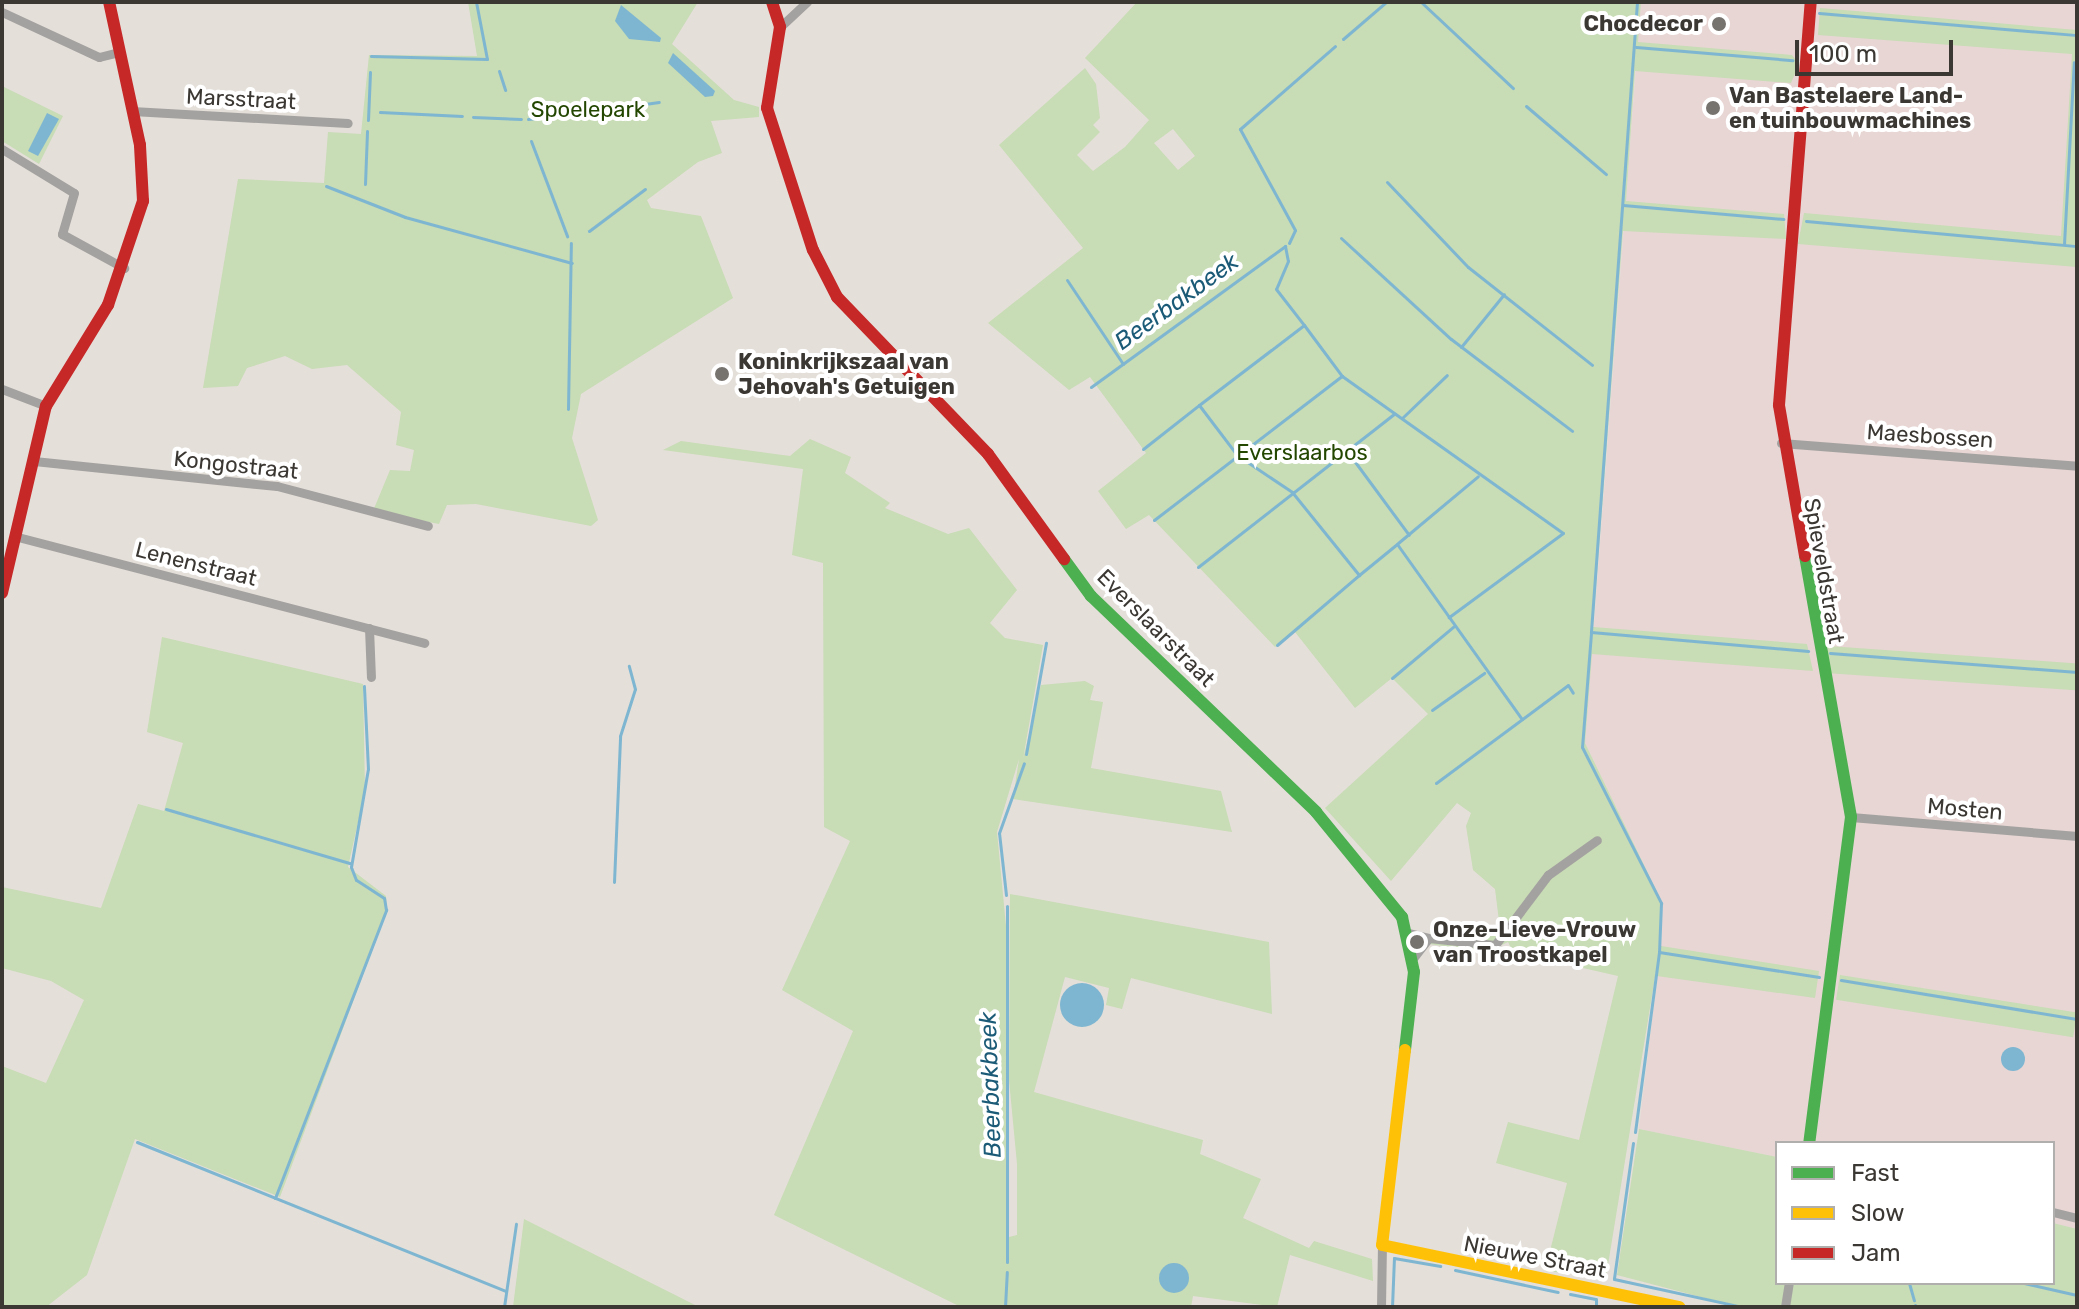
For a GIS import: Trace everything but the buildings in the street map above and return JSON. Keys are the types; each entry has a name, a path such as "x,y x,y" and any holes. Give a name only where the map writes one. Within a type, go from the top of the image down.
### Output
{"street":[{"path":"2,593 46,406 124,268 143,201 132,111 115,53 109,2"},
{"name":"Everslaarstraat","path":"772,2 780,27 767,108 813,250 845,308 988,454 1091,596 1338,835 1409,933 1414,957 1382,1245 1381,1307"},
{"path":"780,27 807,2"},
{"name":"Spieveldstraat","path":"1809,1141 1851,817 1781,443 1811,2"},
{"path":"2,12 99,57 115,53"},
{"name":"Marsstraat","path":"132,111 348,123"},
{"path":"2,149 74,193 62,234 124,268"},
{"path":"2,389 46,406"},
{"name":"Maesbossen","path":"1781,443 2077,466"},
{"name":"Kongostraat","path":"34,461 277,486 428,526"},
{"name":"Lenenstraat","path":"14,536 424,643"},
{"path":"369,628 371,677"},
{"name":"Mosten","path":"1851,817 2077,836"},
{"path":"1409,933 1495,945 1548,875 1597,840"},
{"path":"1414,957 1429,938"},
{"path":"2055,1212 2077,1218"},
{"name":"Nieuwe Straat","path":"1382,1245 1680,1307"},
{"path":"1785,1307 1789,1285"}],"shaded area":[{"path":"1641,2 2077,2 2077,1229 2055,1224 2055,1141 1775,1141 1775,1157 1639,1129 1662,936 1660,898 1585,743"}],"green space":[{"name":"Spoelepark","path":"468,2 698,2 672,44 734,100 759,107 759,117 711,121 722,153 698,162 647,200 651,208 701,216 733,298 581,394 572,438 598,520 591,526 476,504 447,505 439,524 373,511 390,470 410,471 414,450 396,445 401,412 347,365 312,369 285,356 247,368 238,386 203,388 238,179 324,183 328,132 361,134 369,55 477,56"},
{"name":"Everslaarbos","path":"1137,2 1641,2 1638,42 1792,55 1799,64 1791,83 1635,71 1626,201 1784,214 1786,239 1623,231 1593,627 1807,644 1813,671 1592,654 1585,743 1660,898 1661,946 1819,971 1815,998 1657,976 1657,965 1606,1277 1545,1271 1567,1183 1496,1163 1508,1122 1579,1140 1618,976 1513,952 1508,942 1487,952 1429,944 1431,931 1492,936 1500,929 1495,889 1473,870 1466,826 1471,813 1457,803 1391,881 1325,808 1428,714 1392,678 1355,708 1295,632 1275,647 1149,515 1126,529 1098,491 1146,453 1090,377 1069,390 988,323 1083,248 999,145 1085,68 1096,84 1100,118 1093,125 1100,132 1077,155 1093,171 1125,147 1149,120 1085,58","holes":["1173,129 1195,156 1178,170 1154,143"]},
{"path":"1820,8 2077,30 2077,267 1798,244 1804,213 2061,236 2072,54 1818,35"},
{"path":"4,87 63,116 39,164 2,141"},
{"path":"810,439 851,457 845,473 890,503 885,508 948,534 969,528 1017,590 990,623 1005,638 1043,645 1023,759 1041,685 1085,681 1094,686 1090,700 1103,702 1091,768 1221,791 1232,832 1013,799 1019,759 997,832 1006,926 1009,1237 1017,1235 1017,1164 1009,1080 1010,894 1269,942 1272,1014 1131,978 1122,1009 1106,1005 1109,988 1065,977 1034,1092 1203,1140 1200,1154 1261,1179 1243,1218 1309,1248 1314,1241 1372,1259 1373,1281 1290,1255 1277,1307 1193,1296 1191,1307 961,1307 774,1215 853,1031 782,990 850,841 824,827 823,563 792,555 803,469 663,450 681,441 790,456"},
{"path":"162,637 363,684 365,791 348,867 386,896 387,911 280,1197 135,1139 87,1275 46,1307 2,1307 2,1066 46,1083 84,1000 51,981 2,968 2,887 101,908 138,804 164,811 183,743 147,732"},
{"path":"1828,646 2077,663 2076,690 1826,673"},
{"path":"1840,975 2077,1013 2073,1037 1836,1000"},
{"path":"1639,1129 1775,1157 1775,1285 2055,1285 2055,1224 2077,1229 2077,1307 1739,1307 1617,1275"},
{"path":"524,1219 699,1307 513,1307"}],"water":[{"path":"621,5 661,38 660,42 629,39 615,21"},
{"path":"673,53 715,91 713,96 705,97 668,63"},
{"path":"47,113 59,119 38,156 28,151"},
{"path":"1082,983 1097,990 1104,1005 1097,1020 1082,1027 1067,1020 1060,1005 1067,990"},
{"path":"2013,1047 2022,1050 2025,1059 2022,1068 2013,1071 2004,1068 2001,1059 2004,1050"},
{"path":"1174,1263 1184,1268 1189,1278 1184,1288 1174,1293 1164,1288 1159,1278 1164,1268"}],"waterway":[{"path":"371,56 487,59 476,2"},
{"name":"Beerbakbeek","path":"1343,39 1386,2"},
{"path":"1421,2 1513,88"},
{"path":"1637,2 1591,632 1808,651"},
{"path":"1819,13 2077,35"},
{"name":"Beerbakbeek","path":"1289,243 1295,230 1240,129 1335,46"},
{"path":"1636,47 1792,60"},
{"path":"2064,244 2074,62"},
{"path":"499,71 505,90"},
{"path":"368,120 370,72"},
{"path":"638,105 659,102"},
{"path":"597,111 633,106"},
{"path":"1526,106 1606,174"},
{"path":"380,112 462,116"},
{"path":"528,119 590,112"},
{"path":"473,117 521,119"},
{"path":"365,184 367,131"},
{"path":"531,141 567,236"},
{"path":"1387,182 1468,267 1592,365"},
{"path":"326,186 405,217 572,263"},
{"path":"589,231 645,189"},
{"path":"1623,205 1783,219"},
{"path":"1806,221 2077,246"},
{"path":"1341,238 1451,339 1572,431"},
{"path":"568,409 571,243"},
{"path":"1091,387 1285,246 1288,261 1276,289 1304,325 1199,405 1237,455 1292,492 1359,575 1397,544 1522,719"},
{"path":"1067,280 1123,364"},
{"path":"1461,347 1504,294"},
{"path":"1304,325 1342,376 1563,533 1449,617"},
{"path":"1402,418 1447,375"},
{"path":"1154,520 1342,376"},
{"path":"1143,449 1199,405"},
{"path":"1198,567 1394,414"},
{"path":"1347,451 1409,535"},
{"path":"1398,543 1478,476"},
{"path":"1277,645 1359,575"},
{"path":"1392,678 1453,627"},
{"path":"1591,633 1582,747 1661,903 1659,952 1819,977"},
{"name":"Beerbakbeek","path":"1026,754 1046,643"},
{"path":"1830,653 2077,672"},
{"path":"614,882 620,736 635,689 629,666"},
{"path":"1432,710 1484,673"},
{"path":"1436,783 1568,685 1573,693"},
{"path":"275,1198 386,910 384,898 356,880 351,867 368,769 364,686"},
{"name":"Beerbakbeek","path":"1006,895 999,833 1024,763"},
{"path":"166,809 350,863"},
{"name":"Beerbakbeek","path":"1007,906 1007,1262"},
{"path":"1635,1132 1659,953"},
{"path":"1841,980 2077,1019"},
{"path":"137,1142 506,1291"},
{"path":"1633,1143 1614,1279 1742,1307"},
{"path":"504,1307 516,1224"},
{"path":"1392,1307 1394,1258 1440,1266"},
{"path":"1455,1270 1558,1292"},
{"name":"Beerbakbeek","path":"1005,1307 1007,1272"},
{"path":"1910,1285 1914,1300"},
{"path":"2033,1285 2077,1295"},
{"path":"1570,1294 1596,1299 1596,1307"}],"traffic: fast":[{"path":"1805,556 1851,817 1809,1141"},
{"path":"1064,559 1091,596 1316,812 1402,917 1414,972 1405,1050"}],"traffic: slow":[{"path":"1405,1050 1382,1245 1680,1307"}],"traffic: jam":[{"path":"2,593 46,406 108,305 143,201 140,145 109,2"},
{"path":"772,2 780,27 767,108 813,250 837,297 988,454 1064,559"},
{"path":"1805,556 1779,405 1811,2"}],"place":[{"name":"Chocdecor","path":"1719,24"},
{"name":"Van Bastelaere Land- en tuinbouwmachines","path":"1713,108"},
{"name":"Koninkrijkszaal van Jehovah's Getuigen","path":"722,374"},
{"name":"Onze-Lieve-Vrouw van Troostkapel","path":"1417,942"}]}
